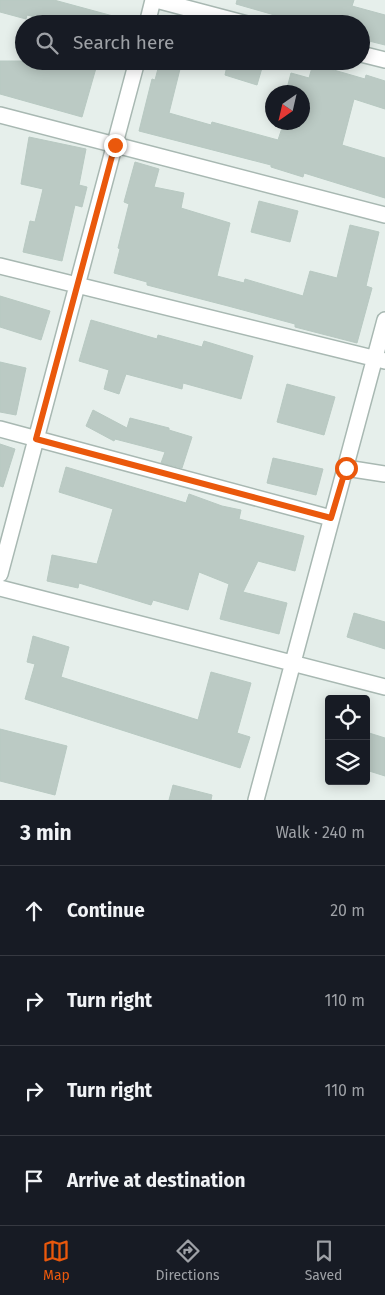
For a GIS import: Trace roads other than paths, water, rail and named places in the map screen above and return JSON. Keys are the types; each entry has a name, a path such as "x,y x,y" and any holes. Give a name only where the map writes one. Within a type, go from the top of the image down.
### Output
{"street":[{"path":"150,15 154,0 212,15"},
{"path":"370,56 385,60"},
{"path":"0,574 135,70"},
{"path":"0,115 385,215"},
{"path":"0,266 380,360"},
{"path":"256,800 331,518 380,360 385,320"},
{"path":"0,429 331,518"},
{"path":"346,468 385,474"},
{"path":"0,588 385,687"}]}
